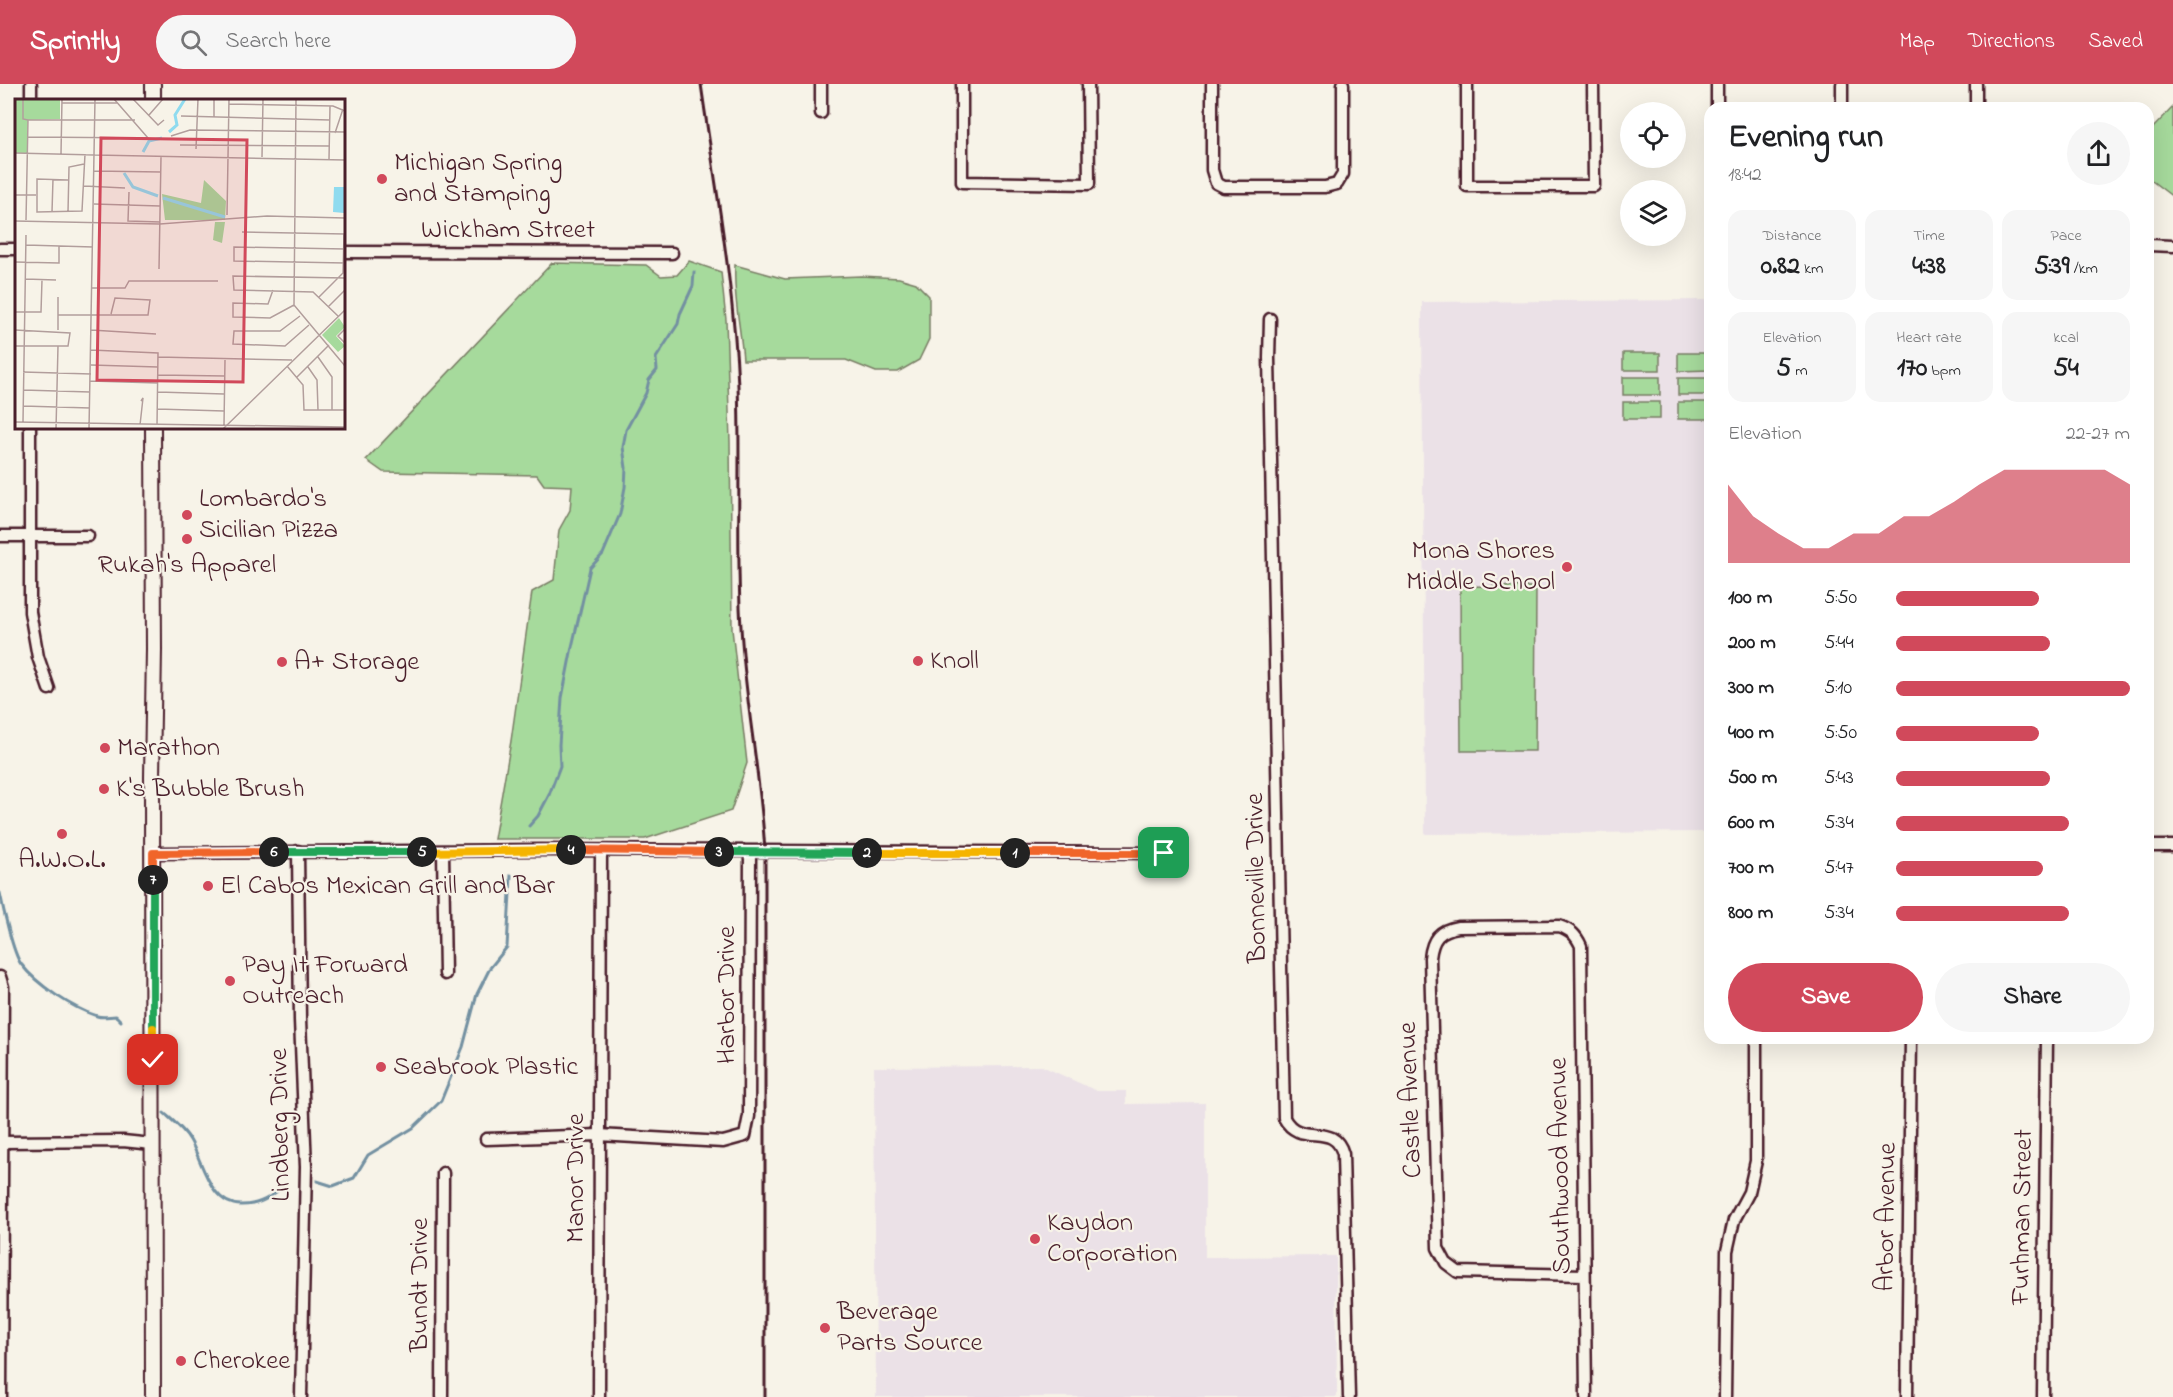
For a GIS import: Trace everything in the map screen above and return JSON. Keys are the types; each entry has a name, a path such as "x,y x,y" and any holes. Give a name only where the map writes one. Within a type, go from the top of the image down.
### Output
{"main road":[{"path":"153,429 153,1397"}],"street":[{"path":"821,84 821,112"},
{"path":"962,84 962,182 1089,184 1088,84"},
{"path":"1212,84 1212,177 1216,183 1224,187 1331,187 1341,182 1343,174 1343,84"},
{"path":"1467,84 1467,186 1594,186 1593,84"},
{"path":"1717,84 1717,102"},
{"path":"1842,84 1842,102"},
{"path":"1976,84 1976,102"},
{"path":"2154,245 2173,246"},
{"name":"Wickham Street","path":"345,252 672,253"},
{"name":"Bonneville Drive","path":"1270,319 1284,1118 1289,1126 1298,1132 1333,1138 1340,1143 1343,1154 1348,1397"},
{"path":"30,429 30,612 38,657 49,689"},
{"path":"0,536 88,536"},
{"path":"2154,846 2173,846"},
{"path":"153,853 601,850 1173,853"},
{"name":"Manor Drive","path":"599,1397 601,850"},
{"name":"Lindberg Drive","path":"298,851 300,1020 306,1167 301,1397"},
{"path":"443,852 445,974"},
{"name":"Harbor Drive","path":"599,1136 723,1142 745,1136 749,1116 750,852"},
{"name":"Castle Avenue","path":"1576,936 1568,929 1559,926 1458,927 1438,935 1433,943 1430,958 1438,1248 1446,1263 1458,1272 1584,1275"},
{"name":"Southwood Avenue","path":"1576,936 1581,946 1586,1397"},
{"path":"0,977 3,987 1,1397"},
{"path":"1725,1397 1727,1251 1732,1225 1749,1192 1756,1161 1756,1044"},
{"name":"Arbor Avenue","path":"1907,1397 1911,1044"},
{"name":"Furhman Street","path":"2043,1397 2047,1044"},
{"path":"486,1139 599,1136"},
{"path":"2,1142 123,1141 153,1144"},
{"name":"Bundt Drive","path":"442,1397 443,1173"}],"shaded area":[{"name":"Mona Shores Middle School","path":"1704,300 1704,832 1425,834 1422,302"},
{"path":"1042,1066 1097,1091 1126,1091 1126,1104 1205,1103 1205,1257 1336,1256 1337,1397 876,1397 874,1067"}],"green space":[{"path":"2173,107 2173,197 2154,183 2154,127"},
{"path":"689,261 721,272 726,320 732,629 747,763 731,811 645,839 494,839 511,741 532,592 554,580 559,530 570,510 572,486 544,485 537,475 383,472 366,460 552,263 646,265 661,276 677,275"},
{"path":"735,265 785,279 861,276 899,278 916,283 929,296 929,339 919,360 898,372 876,372 846,360 743,360 736,301"},
{"path":"1623,353 1660,353 1660,370 1623,370"},
{"path":"1678,353 1704,353 1704,370 1678,371"},
{"path":"1623,377 1660,377 1660,395 1623,395"},
{"path":"1678,378 1704,378 1704,395 1678,395"},
{"path":"1623,402 1660,402 1660,419 1623,419"},
{"path":"1678,402 1704,402 1704,419 1678,419"},
{"path":"1460,586 1536,587 1535,751 1461,751"}],"waterway":[{"path":"529,826 538,816 549,795 560,766 562,698 572,647 590,568 603,554 620,514 625,487 626,468 623,447 626,430 646,393 649,380 657,370 656,358 678,324 680,314 693,286 694,272"},
{"path":"317,1181 333,1186 354,1178 368,1155 413,1128 441,1101 463,1047 477,994 490,968 507,947 511,875"},
{"path":"0,893 15,950 21,964 28,972 45,988 77,1007 99,1017 116,1016 121,1021"},
{"path":"164,1113 188,1136 209,1181 222,1198 231,1203 254,1204 270,1197 283,1186"}],"railway":[{"path":"701,84 723,235 736,348 741,627 765,852 765,1397"}],"place":[{"name":"Michigan Spring and Stamping","path":"382,179"},
{"name":"Lombardo's Sicilian Pizza","path":"187,515"},
{"name":"Rukah's Apparel","path":"187,539"},
{"name":"Mona Shores Middle School","path":"1567,567"},
{"name":"Knoll","path":"918,661"},
{"name":"A+ Storage","path":"282,662"},
{"name":"Marathon","path":"105,748"},
{"name":"K's Bubble Brush","path":"104,789"},
{"name":"A.W.O.L.","path":"62,834"},
{"name":"El Cabos Mexican Grill and Bar","path":"208,886"},
{"name":"Pay It Forward Outreach","path":"230,981"},
{"name":"Seabrook Plastic","path":"381,1067"},
{"name":"Kaydon Corporation","path":"1035,1239"},
{"name":"Beverage Parts Source","path":"825,1328"},
{"name":"Cherokee","path":"181,1361"}],"route":[{"path":"153,1060 153,853 541,850 1164,853"}]}
